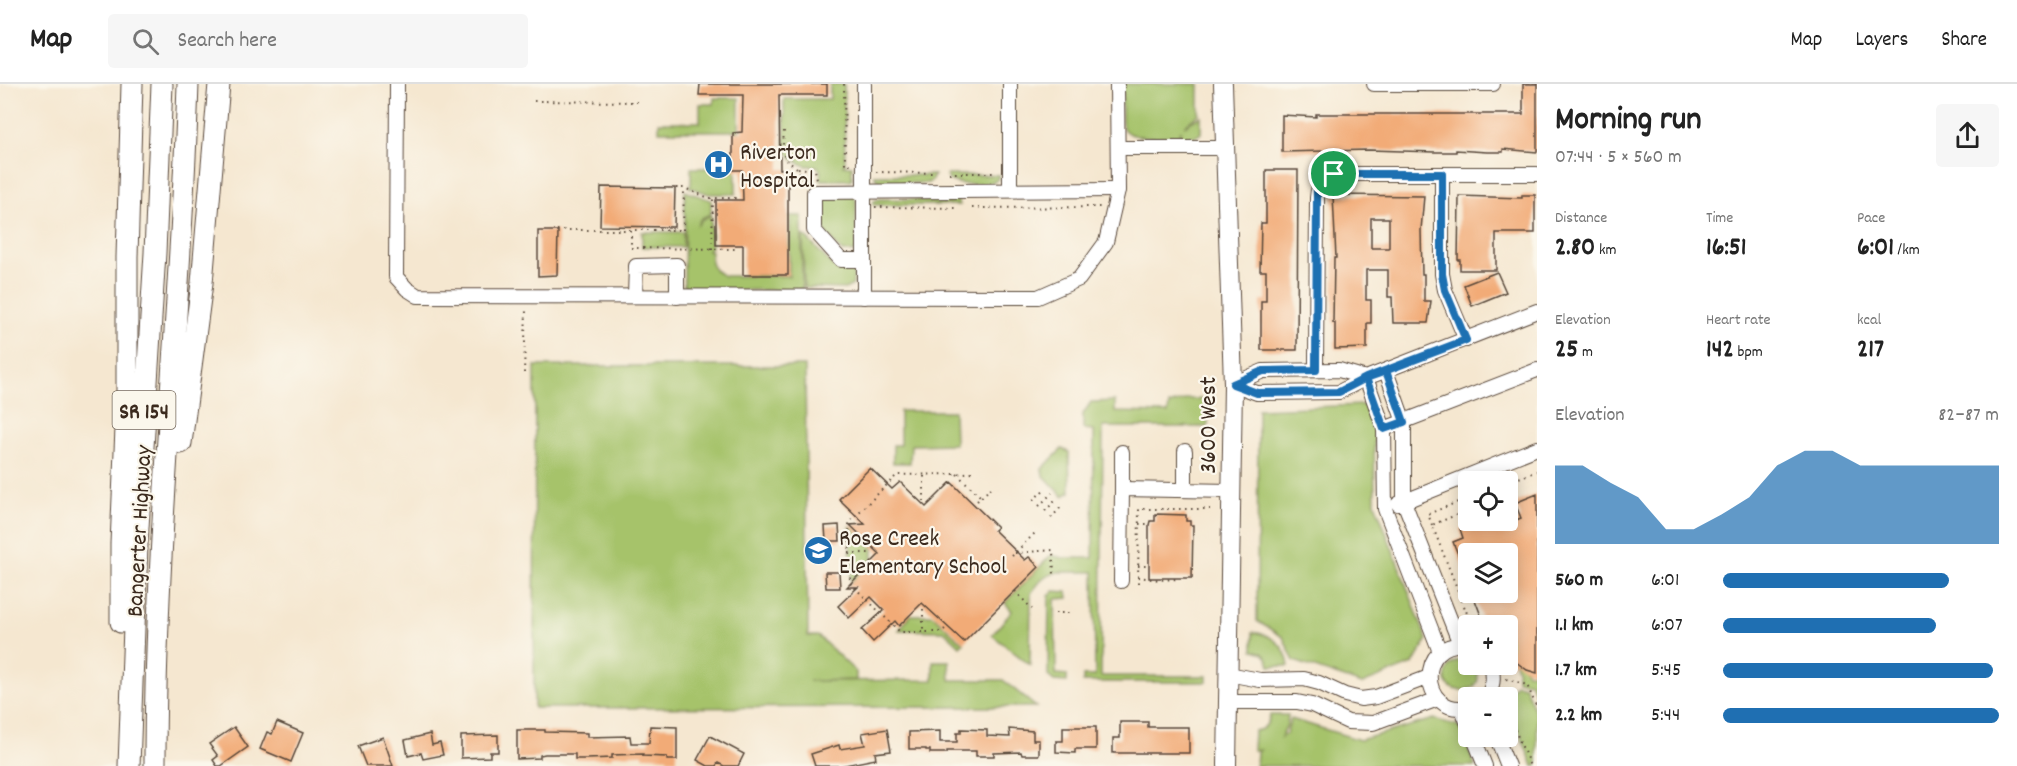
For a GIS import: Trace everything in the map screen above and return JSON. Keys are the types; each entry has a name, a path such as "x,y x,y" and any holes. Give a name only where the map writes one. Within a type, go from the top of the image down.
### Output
{"highway":[{"path":"130,736 122,663 120,585 127,405 132,84"},
{"name":"Bangerter Highway","path":"129,766 137,533 155,253 162,84"},
{"name":"Bangerter Highway","path":"155,766 157,657 180,267 188,84"},
{"path":"164,516 182,433 195,344 219,84"}],"main road":[{"name":"3600 West","path":"1223,84 1233,384 1227,766"}],"street":[{"path":"397,84 396,277 407,289 418,296 635,297 1038,297 1079,279 1106,242 1118,190 1117,84"},
{"path":"864,84 864,297"},
{"path":"1010,84 1010,190"},
{"path":"1374,84 1493,84"},
{"path":"1118,148 1225,148"},
{"path":"1316,370 1317,198 1321,182 1334,174 1537,174"},
{"path":"1442,174 1442,274 1445,290 1466,340"},
{"path":"863,260 841,260 814,230 814,192 1118,190"},
{"path":"635,297 636,266 677,265 677,297"},
{"path":"1233,384 1257,393 1339,392 1366,378 1537,311"},
{"path":"1233,384 1263,371 1339,370 1366,378"},
{"path":"1384,429 1537,370"},
{"path":"1386,371 1404,422 1404,502 1458,631"},
{"path":"1366,378 1384,429 1385,509 1440,652"},
{"path":"1385,509 1537,448"},
{"path":"1185,451 1185,490"},
{"path":"1121,581 1122,452"},
{"path":"1122,489 1231,491"},
{"path":"1458,646 1440,652 1430,668 1429,677 1430,685 1438,699 1453,708 1458,708"},
{"path":"1228,674 1260,680 1319,682 1345,695 1361,699 1376,697 1429,677"},
{"path":"1227,702 1297,702 1312,705 1348,722 1373,723 1438,699"},
{"path":"1477,747 1485,766"},
{"path":"1500,747 1508,766"}],"path":[{"path":"844,84 845,164 855,164 855,170"},
{"path":"534,101 637,102"},
{"path":"784,132 785,160 798,168 815,170 817,182"},
{"path":"798,168 801,182"},
{"path":"873,172 933,173"},
{"path":"949,173 998,173"},
{"path":"676,188 684,188 713,198 739,198"},
{"path":"557,230 683,230 684,188"},
{"path":"712,249 713,198"},
{"path":"872,207 959,208"},
{"path":"972,208 1102,207"},
{"path":"631,230 631,249 739,249"},
{"path":"524,372 526,310"},
{"path":"1518,478 1537,471"},
{"path":"945,629 941,632 900,632 850,583 849,522 897,475 924,476 972,472"},
{"path":"957,474 981,497"},
{"path":"924,476 924,501"},
{"path":"977,501 991,488"},
{"path":"1034,500 1046,488"},
{"path":"1039,506 1052,493"},
{"path":"1045,511 1057,499"},
{"path":"1458,502 1428,514 1468,615"},
{"path":"1051,518 1064,505"},
{"path":"1138,583 1139,508 1210,509"},
{"path":"1432,525 1458,514"},
{"path":"1139,524 1150,524"},
{"path":"1012,556 1035,532"},
{"path":"1016,553 1053,550 1054,575"},
{"path":"849,553 873,553"},
{"path":"1138,566 1149,566"},
{"path":"1138,577 1159,580 1178,579"},
{"path":"1015,591 1032,609"},
{"path":"922,609 923,632"},
{"path":"1055,613 1073,613"},
{"path":"1506,680 1527,685 1537,708"},
{"path":"1518,737 1530,766"}],"green space":[{"path":"830,84 844,84 845,164 842,165 852,166 852,179 849,180 821,180 817,166 806,166 795,161 799,160 793,160 785,148 784,99 830,99"},
{"path":"1123,84 1199,84 1199,114 1184,126 1201,116 1201,133 1197,136 1180,137 1181,130 1178,135 1148,137 1127,132 1123,128 1122,119"},
{"path":"714,98 739,98 739,131 659,131 659,122 700,122 700,104 714,104"},
{"path":"691,168 736,168 736,194 709,194 689,187"},
{"path":"874,175 934,175 928,183 884,183 878,181"},
{"path":"946,175 999,175 997,180 992,182 973,184 954,182"},
{"path":"685,191 711,200 711,214 701,218 697,226 702,219 711,215 711,247 708,250 711,251 711,263 714,269 724,276 789,276 790,216 802,216 802,290 690,290 684,286"},
{"path":"854,196 856,199 856,249 853,252 842,252 820,226 820,198"},
{"path":"879,199 953,200 958,201 960,205 873,205 874,201"},
{"path":"642,232 683,232 683,247 642,247"},
{"path":"803,236 832,265 854,267 853,285 845,289 804,288"},
{"path":"535,366 805,366 808,636 818,636 856,672 856,680 809,681 933,680 933,661 949,661 950,680 1003,680 1036,707 534,708"},
{"path":"1188,399 1208,399 1208,427 1103,427 1101,676 1207,676 1207,682 1083,682 1083,676 1095,676 1094,572 1057,572 1043,578 1031,593 1030,665 992,635 1012,611 1005,603 1051,555 1063,558 1093,558 1094,430 1083,429 1083,414 1091,402 1115,401 1115,412 1168,413 1169,405"},
{"path":"1364,405 1374,429 1375,503 1427,640 1413,664 1362,684 1294,661 1283,637 1257,621 1258,409"},
{"path":"900,411 954,411 955,444 911,445 910,463 893,463 893,445 900,445"},
{"path":"1062,449 1069,452 1070,492 1063,496 1043,475 1042,469"},
{"path":"850,526 873,548 873,559 851,582"},
{"path":"1054,591 1067,592 1068,598 1055,599 1056,674 1067,675 1067,682 1054,681 1048,676 1049,596"},
{"path":"911,615 932,615 963,643 960,646 944,631 899,630"},
{"path":"1253,632 1277,642 1285,652 1289,666 1270,666 1264,655 1253,650"},
{"path":"1518,653 1527,673 1537,673 1537,701 1530,682 1517,680"},
{"path":"1457,661 1458,675 1478,675 1477,683 1472,687 1458,687 1458,689 1449,686 1446,679 1448,669"},
{"path":"1516,684 1525,686 1537,717 1537,766 1533,766 1518,728 1518,687 1513,687"},
{"path":"1270,715 1288,715 1287,725 1281,737 1286,734 1291,719 1360,740 1434,719 1458,726 1458,747 1467,747 1475,766 1256,766 1257,752 1260,750 1253,750 1254,731 1268,722"}],"building":[{"path":"700,84 827,84 827,95 779,95 780,169 788,169 788,275 743,275 743,245 716,245 716,200 743,200 742,170 733,170 733,133 742,132 743,95 699,95"},
{"path":"1523,84 1537,84 1537,152 1503,149 1503,152 1369,150 1282,152 1282,115 1316,117 1316,114 1523,114"},
{"path":"1266,170 1298,170 1297,350 1261,350 1261,301 1266,301 1266,271 1260,271 1261,223 1266,223"},
{"path":"601,187 675,188 674,227 600,226"},
{"path":"1333,195 1424,196 1421,230 1422,274 1424,274 1424,301 1431,301 1428,323 1393,323 1392,297 1388,297 1388,270 1366,270 1366,300 1371,300 1371,323 1367,323 1367,348 1335,349 1335,323 1333,323 1334,258 1336,258","holes":["1371,218 1389,218 1389,248 1371,248"]},
{"path":"1522,195 1535,195 1535,233 1496,233 1496,270 1460,270 1460,260 1458,260 1459,196 1522,198"},
{"path":"538,231 558,231 557,275 538,276"},
{"path":"1497,272 1506,292 1472,306 1464,285"},
{"path":"870,468 892,489 900,482 926,507 951,482 997,527 994,530 1025,560 1029,557 1039,567 964,642 922,603 899,626 895,621 873,642 862,630 884,610 871,597 849,618 838,606 858,587 847,587 880,554 850,525 865,524 839,499"},
{"path":"1537,494 1537,673 1527,670 1518,663 1518,615 1481,615 1476,603 1518,603 1518,543 1458,543 1458,554 1453,542 1463,538 1461,531 1518,531 1518,519 1521,518 1518,502"},
{"path":"1155,514 1186,515 1186,521 1190,521 1190,525 1193,525 1192,578 1149,578 1149,525 1150,521 1155,521"},
{"path":"839,525 840,541 826,541 825,526"},
{"path":"825,572 839,572 840,588 826,588"},
{"path":"277,722 303,733 291,762 260,749 267,732 272,734"},
{"path":"1120,722 1148,722 1148,727 1189,727 1189,753 1113,753 1113,738 1120,738"},
{"path":"650,726 677,727 677,760 667,760 667,757 643,756 643,754 575,759 575,754 545,754 540,755 540,758 517,759 517,730 587,733 587,737 630,736 631,743 649,743"},
{"path":"234,727 248,747 221,766 217,766 213,760 218,756 209,744"},
{"path":"1063,727 1096,727 1096,749 1075,749 1075,753 1056,752 1056,741 1063,741"},
{"path":"887,729 891,751 875,753 876,759 840,766 815,766 811,754 839,745 840,749 865,745 862,733"},
{"path":"961,729 987,730 987,736 1010,737 1009,729 1033,731 1033,740 1039,740 1039,755 1022,755 1021,752 976,756 976,751 930,753 930,750 926,749 909,749 909,732 940,731 940,742 957,742 957,733 961,733"},
{"path":"430,734 432,745 440,743 443,755 423,759 421,753 408,756 405,740"},
{"path":"498,735 498,752 490,752 490,757 461,758 461,736"},
{"path":"710,736 744,754 738,766 724,766 718,763 716,766 708,766 697,760"},
{"path":"383,737 393,766 366,766 358,746"}],"place":[{"name":"Riverton Hospital","path":"719,165"},
{"name":"Rose Creek Elementary School","path":"818,551"}],"route":[{"path":"1334,174 1321,182 1317,192 1316,370 1263,371 1233,384 1257,393 1339,392 1366,378 1386,371 1404,422 1384,429 1366,378 1466,340 1443,282 1441,265 1442,174 1334,174"}]}
